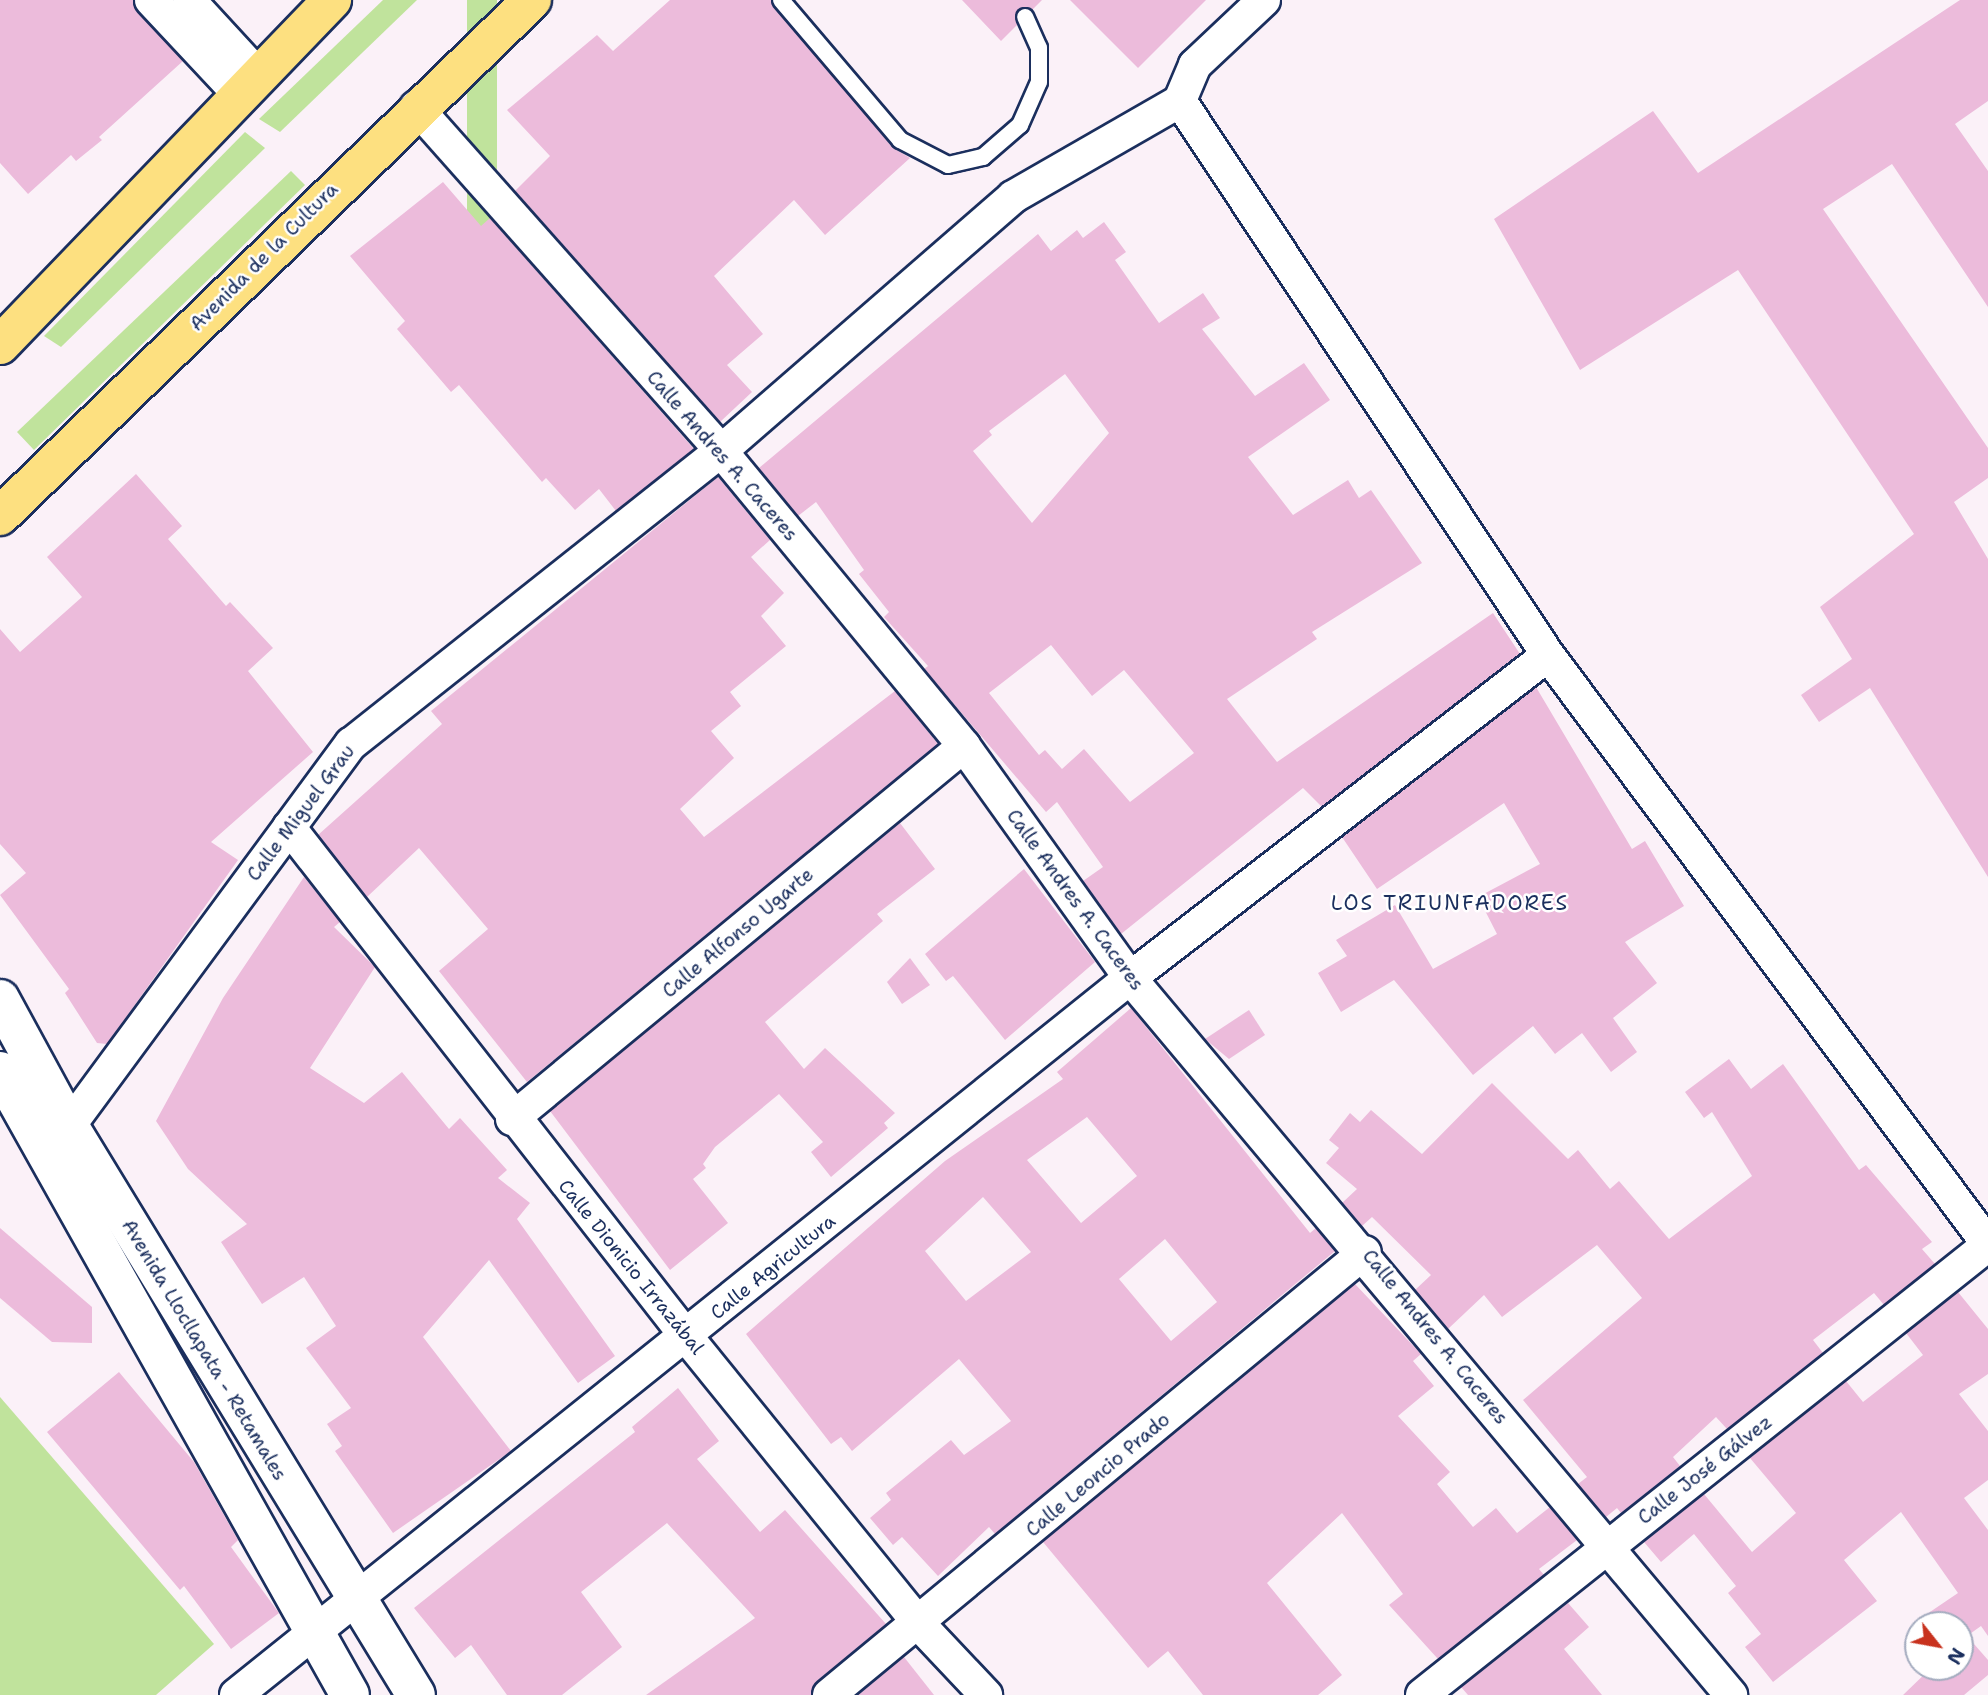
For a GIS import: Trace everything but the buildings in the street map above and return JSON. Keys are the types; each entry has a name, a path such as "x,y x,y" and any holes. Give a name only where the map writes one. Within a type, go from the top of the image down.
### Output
{"highway":[{"path":"0,345 248,84 332,0"},
{"name":"Avenida de la Cultura","path":"0,516 416,107 532,0"}],"street":[{"path":"151,0 248,84"},
{"path":"189,0 248,84"},
{"path":"1264,0 1195,65 1180,101 1548,656 1988,1245"},
{"name":"Calle Miguel Grau","path":"69,1126 351,744 721,451 1013,198 1180,101"},
{"name":"Calle Andres A. Caceres","path":"416,107 721,451 964,746 1130,978 1365,1252 1606,1548 1731,1695"},
{"name":"Calle Agricultura","path":"236,1695 1130,978 1548,656"},
{"name":"Calle Alfonso Ugarte","path":"512,1119 964,746"},
{"name":"Calle Dionicio Irrazábal","path":"289,827 512,1119 686,1336 919,1624 986,1695"},
{"name":"Avenida Llocllapata - Retamales","path":"0,999 69,1126 354,1599 416,1695"},
{"name":"Avenida Llocllapata - Retamales","path":"0,1071 350,1695"},
{"name":"Calle José Gálvez","path":"1422,1695 1988,1245"},
{"name":"Calle Leoncio Prado","path":"829,1695 919,1624 1365,1252"}],"lane":[{"path":"781,0 900,140 948,165 984,157 1020,125 1039,82 1039,48 1025,17"}],"green space":[{"path":"383,0 417,0 280,132 259,119"},
{"path":"467,0 497,0 497,231 467,231"},
{"path":"245,132 265,148 61,347 44,336"},
{"path":"291,171 305,185 34,450 17,432"},
{"path":"0,1397 214,1644 156,1695 0,1695"}],"district":[{"name":"LOS TRIUNFADORES","path":"1450,903"}]}
